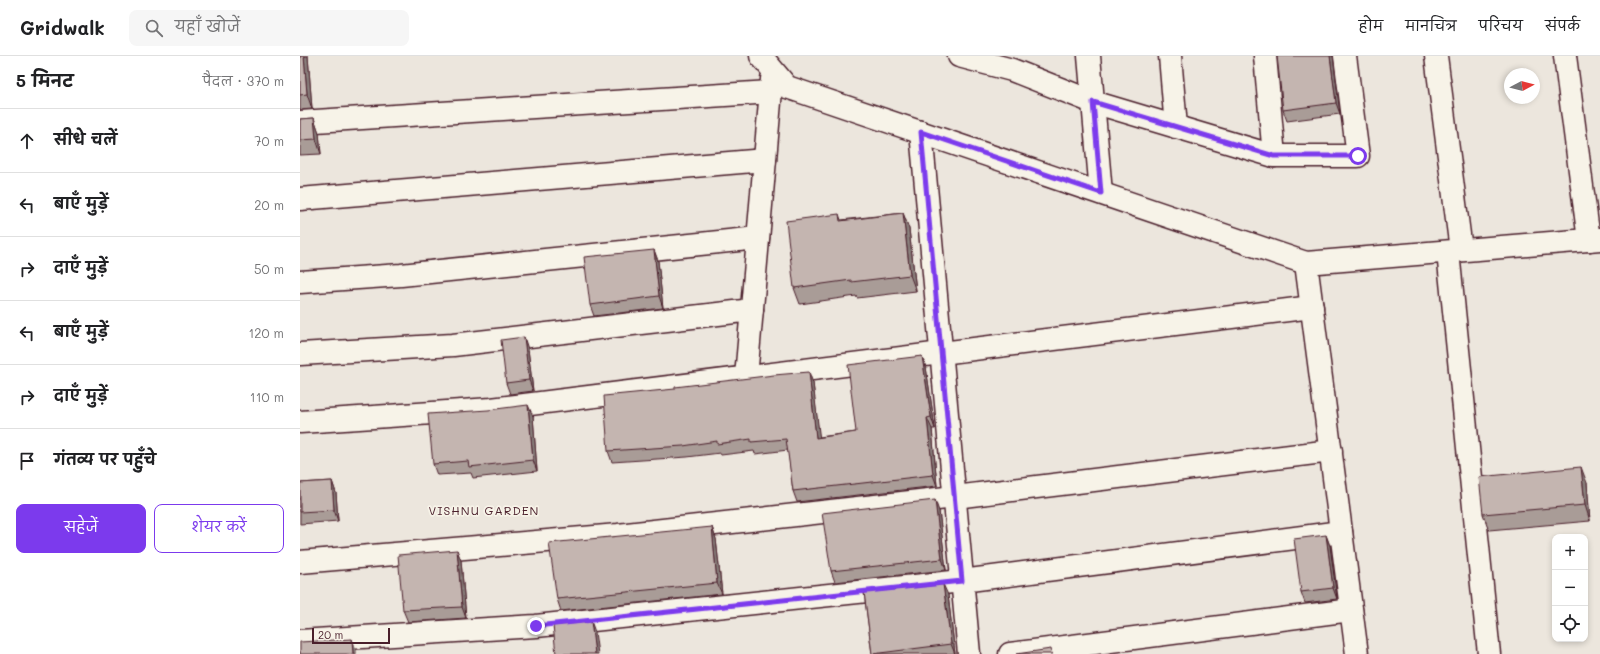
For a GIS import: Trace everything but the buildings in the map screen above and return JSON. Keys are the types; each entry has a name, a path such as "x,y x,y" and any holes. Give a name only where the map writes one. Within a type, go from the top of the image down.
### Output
{"street":[{"path":"959,56 1011,63 1093,102 1274,156 1358,156 1345,56"},
{"path":"1089,56 1101,193"},
{"path":"1170,56 1176,127"},
{"path":"1265,56 1274,156"},
{"path":"1436,56 1489,654"},
{"path":"768,61 787,87 1306,263 1595,240 1565,56"},
{"path":"746,377 771,92 768,61"},
{"path":"300,122 771,92"},
{"path":"921,132 969,654"},
{"path":"300,199 765,160"},
{"path":"300,282 401,275 758,238"},
{"path":"1306,263 1357,654"},
{"path":"300,422 491,409 1312,307"},
{"path":"300,354 453,345 752,310"},
{"path":"300,562 618,535 954,497 1331,451"},
{"path":"300,641 536,626 962,581 1341,532"},
{"path":"1010,654 1351,610"}],"district":[{"name":"VISHNU GARDEN","path":"484,511"}],"route":[{"path":"536,626 962,581 921,132 1101,193 1093,102 1274,156 1358,156"}]}
